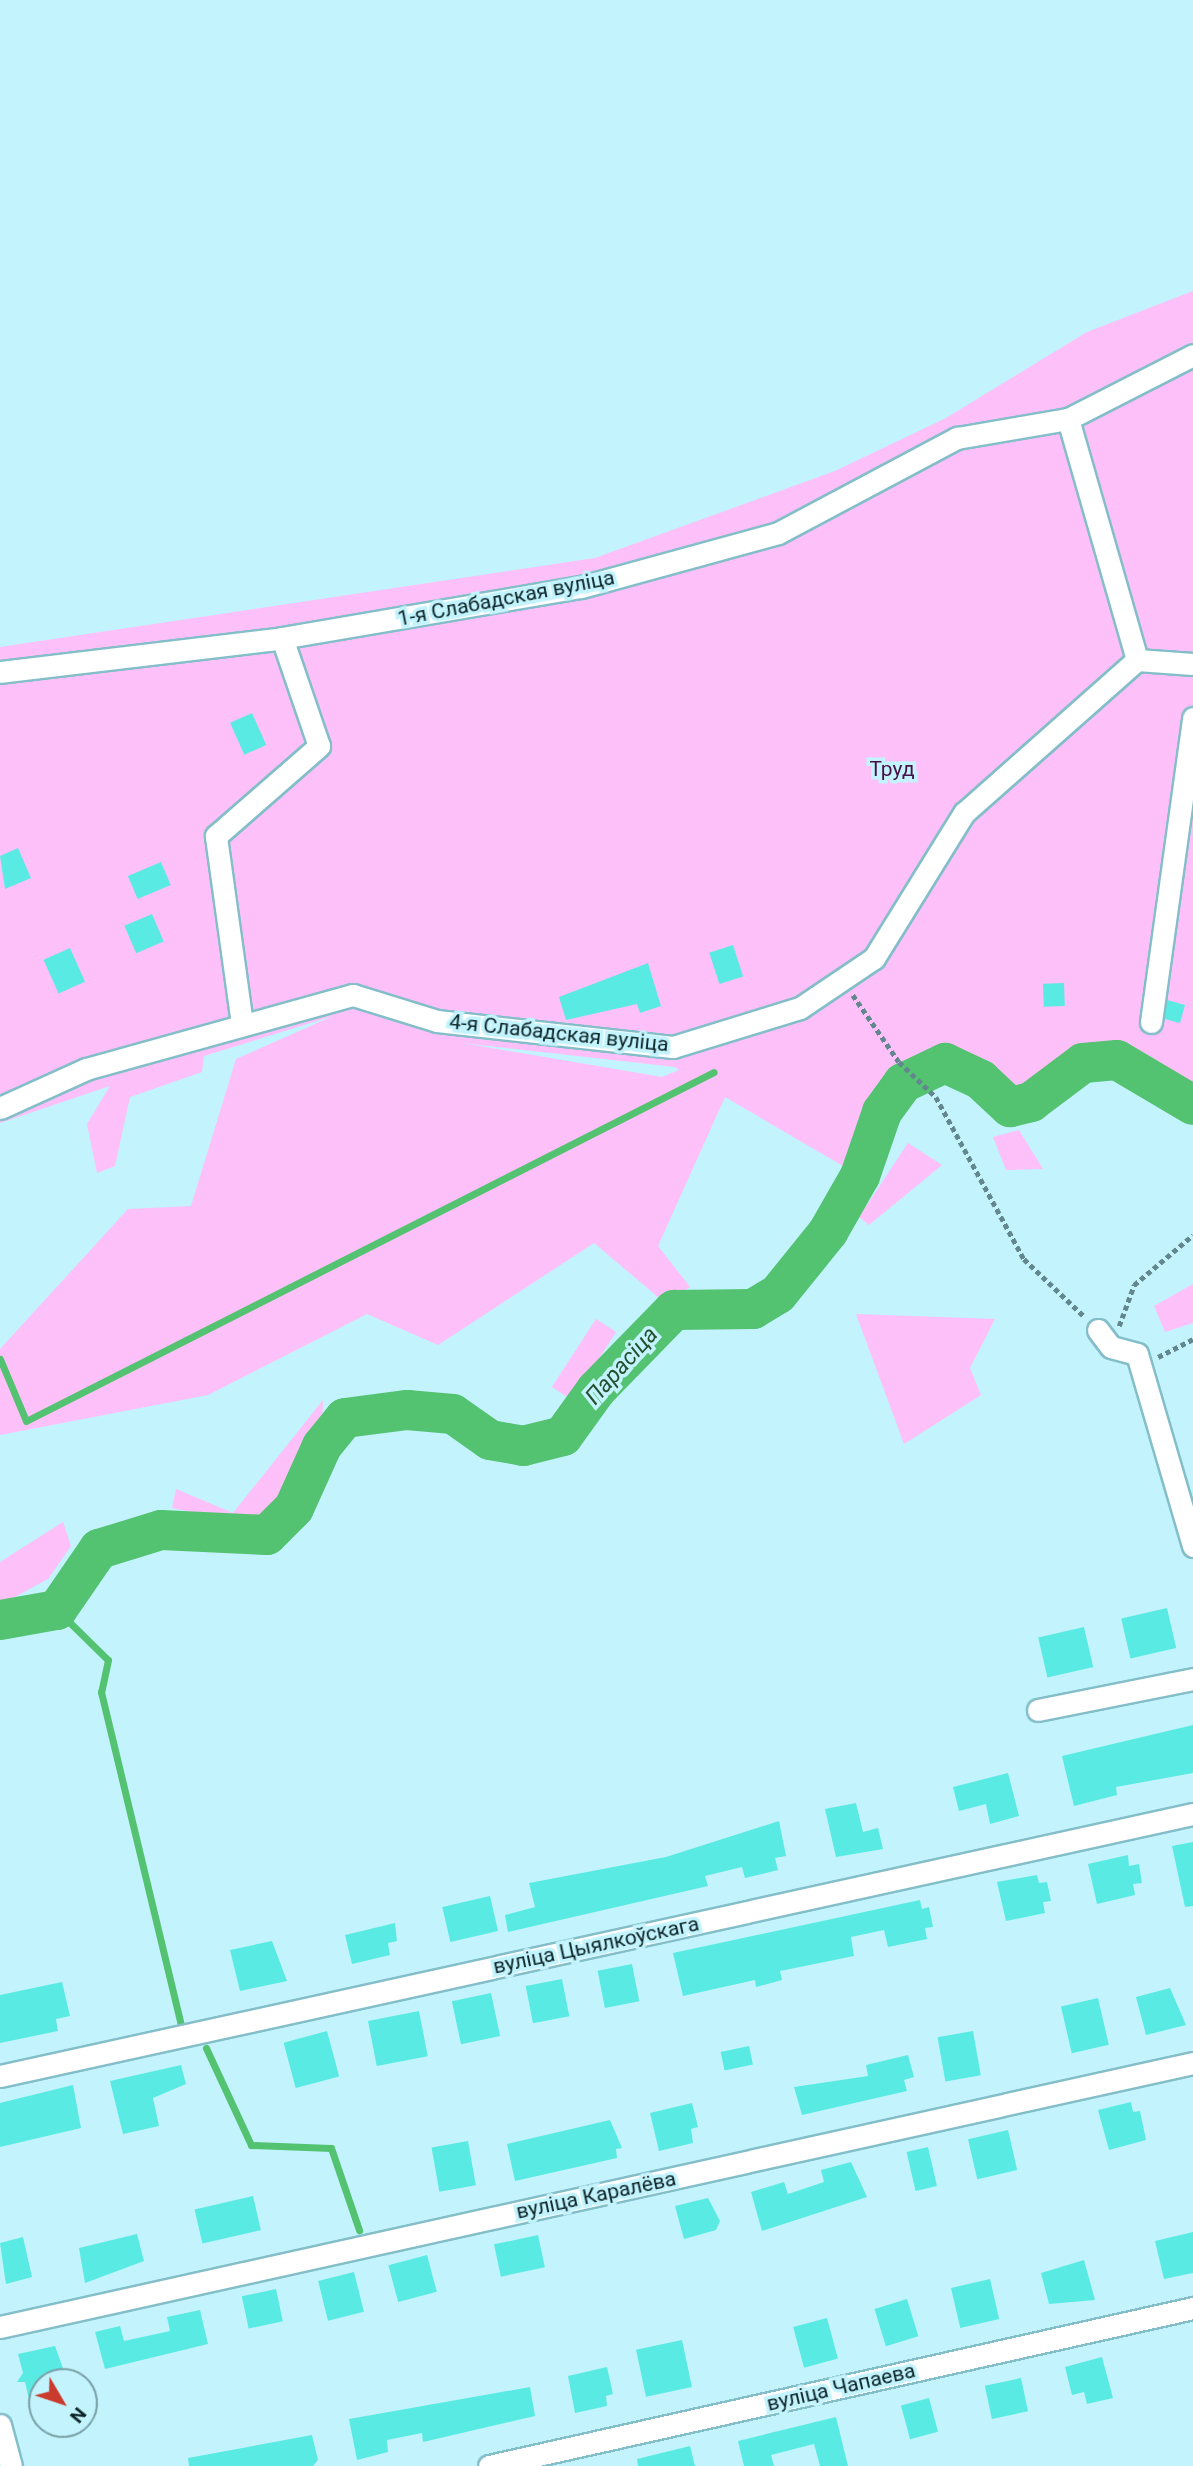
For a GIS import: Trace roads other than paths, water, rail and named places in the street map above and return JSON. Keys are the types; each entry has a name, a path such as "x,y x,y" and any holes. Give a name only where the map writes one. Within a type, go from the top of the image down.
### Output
{"street":[{"name":"1-я Слабадская вуліца","path":"0,672 282,638 581,587 765,537 957,438 1068,419 1193,355"},
{"path":"1068,419 1137,660 1193,664"},
{"path":"242,1024 216,836 319,746 282,638"},
{"name":"4-я Слабадская вуліца","path":"0,1108 86,1069 353,995 437,1021 673,1047 800,1008 874,958 964,813 1137,660"},
{"path":"1151,1022 1193,718"},
{"path":"1105,1338 1137,1354 1139,1369 1193,1546"},
{"path":"1038,1710 1193,1679"},
{"name":"вуліца Цыялкоўскага","path":"0,2076 1193,1814"},
{"name":"вуліца Каралёва","path":"0,2327 1193,2063"},
{"name":"вуліца Чапаева","path":"489,2466 1193,2308"},
{"path":"0,2425 11,2466"}],"waterway":[{"name":"Парасіца","path":"0,1620 57,1610 99,1549 161,1530 267,1535 294,1508 322,1446 345,1418 407,1410 453,1414 490,1440 523,1446 563,1436 596,1390 674,1310 753,1309 778,1294 828,1232 860,1176 882,1112 903,1083 945,1063 981,1080 1010,1107 1031,1102 1083,1063 1117,1060 1193,1105"},
{"path":"0,1359 26,1421 714,1072"},
{"path":"57,1610 108,1660 101,1692 181,2025"},
{"path":"206,2048 251,2145 331,2148 359,2230"}],"park label":[{"name":"Труд","path":"892,769"}]}
